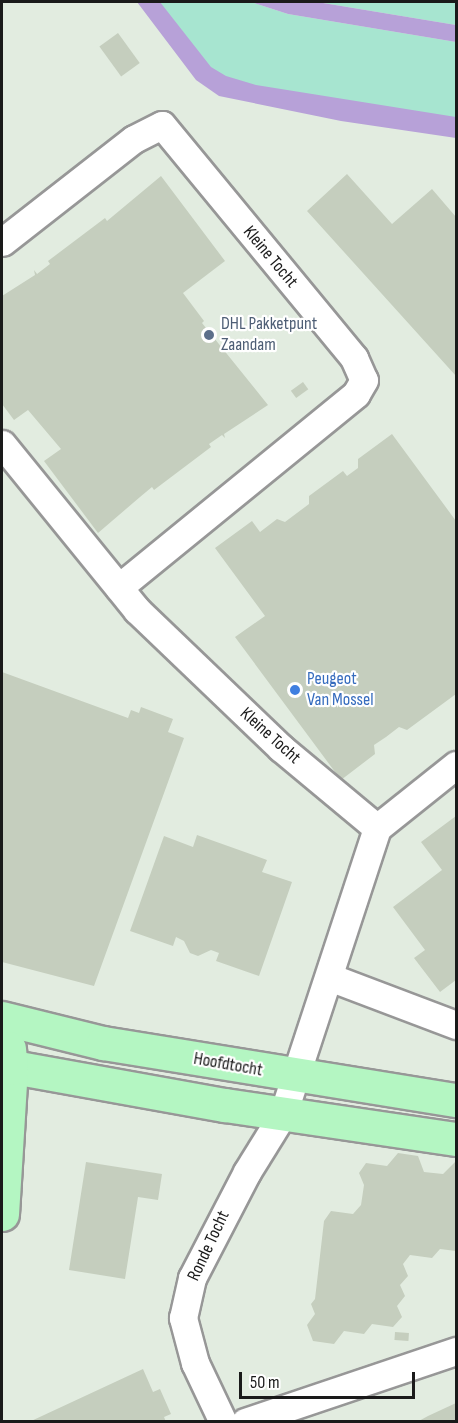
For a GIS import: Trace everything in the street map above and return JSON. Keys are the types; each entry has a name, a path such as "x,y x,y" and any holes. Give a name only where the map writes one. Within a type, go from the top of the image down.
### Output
{"main road":[{"name":"Hoofdtocht","path":"3,1021 103,1043 295,1077 456,1100"},
{"path":"2,1214 6,1067 3,1021"},
{"path":"6,1067 283,1114 456,1139"}],"street":[{"name":"Kleine Tocht","path":"2,242 134,139 162,125 354,358 364,380 356,394 119,587"},
{"name":"Kleine Tocht","path":"2,445 137,610 281,748 377,828"},
{"path":"295,1077 377,828 456,765"},
{"path":"329,977 456,1026"},
{"name":"Ronde Tocht","path":"223,1422 195,1363 183,1318 192,1278 202,1254 283,1114 295,1077"},
{"path":"245,1422 456,1351"}],"green space":[{"path":"149,2 251,2 288,14 456,42 456,125 213,84"},
{"path":"317,2 456,2 456,25"}],"shaded area":[{"path":"137,2 160,2 211,67 226,76 256,85 456,117 456,138 341,121 219,96 196,80"},
{"path":"251,2 317,2 456,25 456,42 288,14"}],"building":[{"path":"118,33 140,63 121,76 99,47"},
{"path":"347,174 392,224 432,189 456,217 456,376 307,211"},
{"path":"161,176 225,261 183,293 204,321 202,323 268,405 224,434 225,438 222,435 209,444 211,447 154,490 152,487 98,533 44,461 61,449 28,410 14,420 2,404 2,296 35,275 34,270 37,274 50,264 48,261 105,218 107,221"},
{"path":"303,382 308,389 296,398 291,391"},
{"path":"392,434 456,521 456,694 407,730 399,727 374,745 375,754 341,780 235,637 265,616 215,548 252,521 260,532 277,519 285,522 309,504 309,496 343,471 347,476 358,468 358,459"},
{"path":"2,672 128,718 131,710 139,713 141,707 173,719 168,732 184,738 94,986 2,962"},
{"path":"456,816 456,980 440,992 414,958 425,950 393,907 442,870 421,842"},
{"path":"197,835 267,860 262,872 292,882 259,976 216,961 219,953 211,950 198,956 190,953 184,941 176,937 173,946 130,931 164,836 193,847"},
{"path":"398,1153 418,1156 424,1172 443,1174 456,1161 456,1251 440,1249 432,1258 410,1255 403,1264 408,1276 400,1285 405,1296 397,1306 402,1317 393,1327 372,1324 364,1334 344,1331 334,1344 313,1341 307,1325 315,1314 311,1304 315,1299 324,1221 331,1211 353,1214 361,1205 364,1185 359,1173 366,1163 387,1166"},
{"path":"86,1162 162,1174 158,1200 138,1197 125,1279 69,1270"},
{"path":"395,1332 409,1333 408,1341 394,1340"},
{"path":"143,1369 153,1392 160,1389 171,1414 164,1417 166,1422 29,1422"},
{"path":"456,1403 456,1422 417,1422 428,1416"}],"place":[{"name":"DHL Pakketpunt Zaandam","path":"209,335"},
{"name":"Peugeot Van Mossel","path":"295,690"}]}
